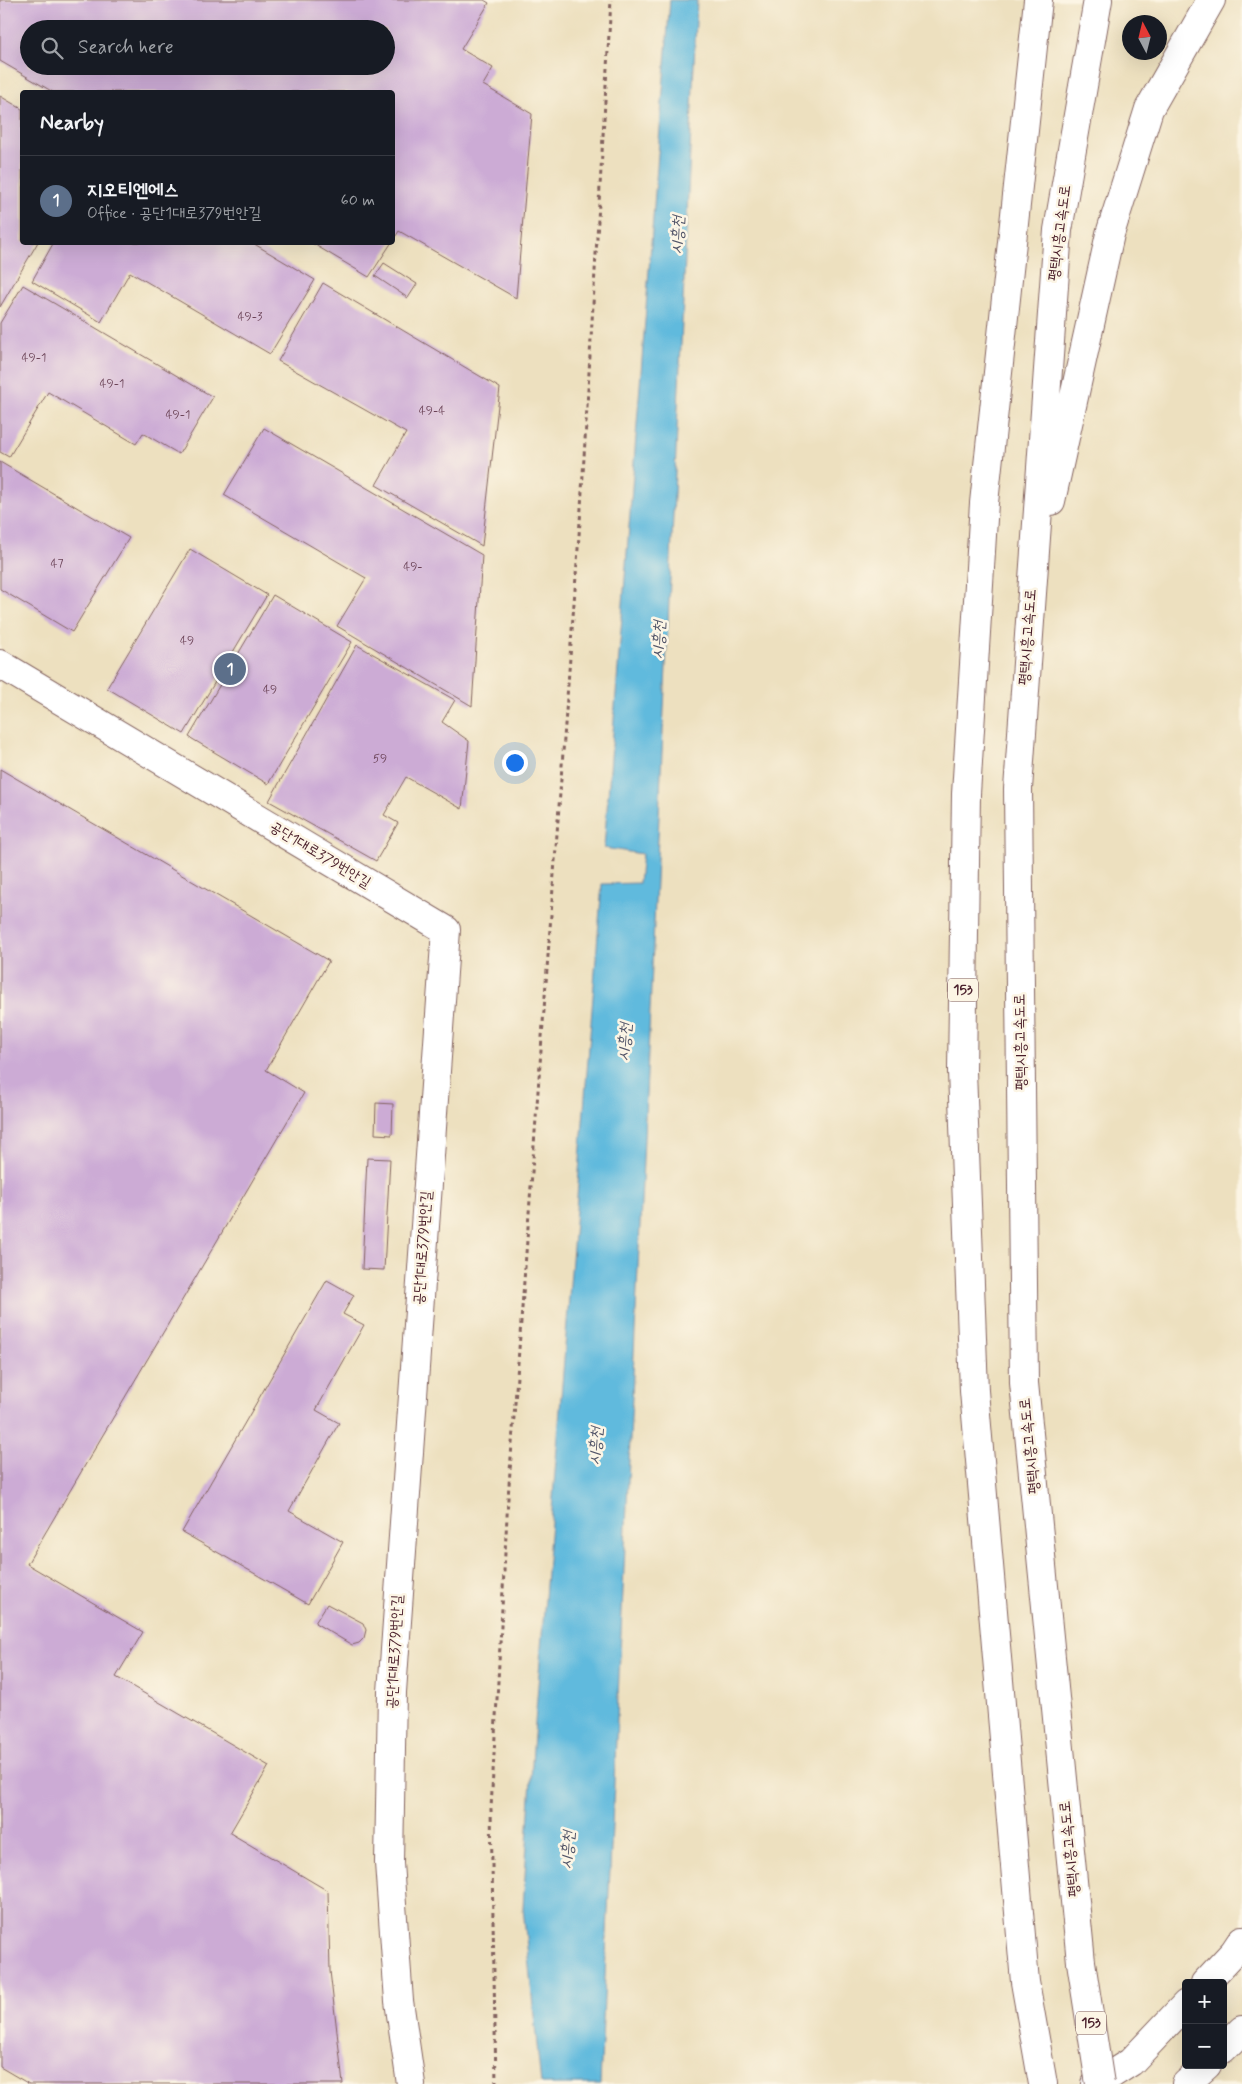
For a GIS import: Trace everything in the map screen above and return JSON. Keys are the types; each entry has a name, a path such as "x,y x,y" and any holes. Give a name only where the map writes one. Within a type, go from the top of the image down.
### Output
{"main road":[{"name":"153","path":"1038,0 984,503 966,794 962,1071 974,1391 1025,1982 1043,2084"},
{"name":"평택시흥고속도로","path":"1098,0 1058,230 1030,598 1018,789 1024,1383 1081,1962 1100,2084"},
{"path":"1030,598 1110,234 1149,109 1207,6"},
{"name":"공단1대로379번안길","path":"0,664 446,930 392,1692 389,1863 399,2001 410,2084"},
{"path":"1209,1979 1234,1952 1242,1940"},
{"path":"1096,2084 1131,2062 1182,2008"},
{"path":"1227,2045 1242,2030"},
{"path":"1186,2084 1203,2069"}],"path":[{"path":"496,2084 491,1809 508,1498 581,508 611,0"}],"water":[{"name":"시흥천","path":"670,0 697,0 600,2084 541,2084 523,1908 533,1748 602,884 639,883 642,854 604,848"}],"building":[{"path":"0,0 484,0 489,3 461,49 493,68 483,85 532,114 516,298 399,231 395,237 395,90 50,90 24,75 395,75 395,20 20,20 20,73 0,61"},
{"path":"0,96 20,108 20,245 36,245 0,307"},
{"path":"52,245 256,245 315,280 270,354 130,272 101,322 32,281"},
{"path":"315,245 390,245 369,277"},
{"path":"384,263 417,284 408,298 375,276"},
{"path":"323,283 500,388 482,546 376,485 406,433 278,361"},
{"path":"23,285 213,397 179,454 143,433 136,444 48,392 9,457 0,452 0,323"},
{"path":"264,428 482,555 472,706 337,626 366,578 224,495"},
{"path":"0,462 129,538 72,632 0,589"},
{"path":"190,549 267,595 184,734 107,688"},
{"path":"273,595 352,642 268,784 189,737"},
{"path":"357,645 455,700 442,722 469,741 462,809 406,777 384,815 398,823 376,861 269,801"},
{"path":"0,769 329,961 266,1070 304,1093 27,1564 143,1632 116,1677 269,1766 230,1833 328,1891 330,1971 343,2084 29,2084 0,2067"},
{"path":"376,1103 393,1104 392,1135 375,1134"},
{"path":"367,1158 390,1159 384,1270 362,1269"},
{"path":"327,1280 354,1295 343,1314 364,1325 316,1410 339,1423 289,1511 343,1542 308,1604 182,1532"},
{"path":"327,1604 363,1623 366,1630 364,1638 359,1643 352,1645 315,1623"}],"place":[{"name":"지오티엔에스","path":"230,669"}]}
